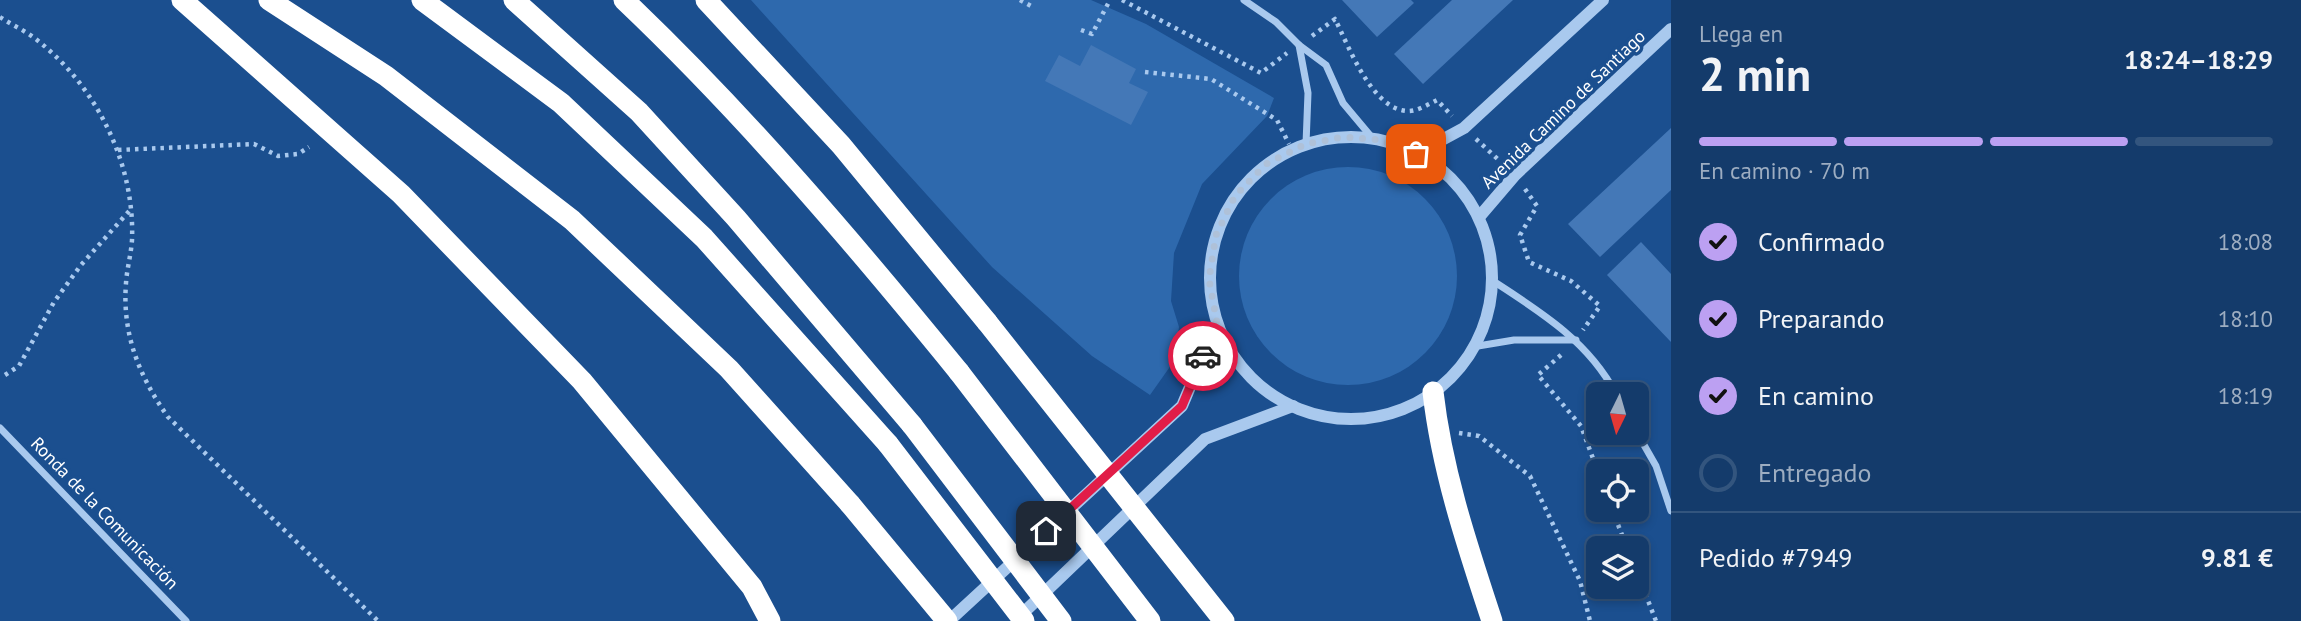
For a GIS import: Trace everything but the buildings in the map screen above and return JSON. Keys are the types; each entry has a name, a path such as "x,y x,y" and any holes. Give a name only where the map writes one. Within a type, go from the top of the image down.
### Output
{"highway":[{"path":"182,0 401,194 582,381 752,587 771,621"},
{"path":"269,0 386,76 572,220 729,369 850,504 948,621"},
{"path":"422,0 561,103 685,220 888,444 1024,621"},
{"path":"514,0 639,112 736,218 912,425 1061,621"},
{"path":"624,0 676,50 880,275 959,372 1150,621"},
{"path":"706,0 841,145 987,321 1224,621"},
{"path":"1433,392 1437,429 1454,506 1492,621"}],"street":[{"path":"1244,0 1276,22 1299,45 1326,65 1343,103 1374,140"},
{"path":"1416,154 1464,128 1603,0"},
{"name":"Avenida Camino de Santiago","path":"1480,216 1515,175 1671,29"},
{"path":"1299,45 1308,93 1306,144"},
{"path":"1343,137 1374,140 1416,154 1454,180 1480,216 1491,247 1493,281 1485,323 1464,362 1433,392 1401,409 1365,417 1328,416 1293,406 1259,388 1232,359 1217,323 1209,279 1216,235 1235,196 1266,164 1306,144 1343,137"},
{"path":"1493,281 1539,310 1577,340 1604,371 1610,382"},
{"path":"948,621 1182,406 1217,323"},
{"path":"1472,347 1514,340 1577,340"},
{"path":"1015,621 1205,439 1293,406"},
{"name":"Ronda de la Comunicación","path":"0,428 186,621"},
{"path":"1644,445 1656,466 1671,512"}],"path":[{"path":"1020,0 1033,7"},
{"path":"1081,30 1092,34 1110,0"},
{"path":"1122,0 1261,73"},
{"path":"0,18 36,39 72,75 98,110 118,150 128,180 131,208 132,242 124,315 146,385 167,417 378,621"},
{"path":"1335,19 1365,79 1390,107 1409,112 1437,100 1515,175 1537,206 1520,235 1529,262 1571,281 1600,306 1577,340 1538,375 1581,426 1593,459"},
{"path":"1145,72 1211,79 1277,120 1292,149"},
{"path":"118,150 254,144 278,156 298,155 309,147"},
{"path":"5,375 19,366 54,302 81,265 131,208"},
{"path":"1437,429 1479,436 1530,476 1580,581 1590,621"},
{"path":"1647,599 1656,621"}],"shaded area":[{"path":"751,0 1091,0 1146,24 1274,98 1267,116 1202,184 1174,253 1171,301 1179,327 1174,361 1150,395 1092,356 992,267"},
{"path":"1359,167 1380,171 1400,180 1417,191 1433,207 1453,244 1457,276 1449,318 1439,337 1417,361 1380,381 1337,385 1316,381 1296,372 1279,361 1263,345 1243,308 1239,265 1243,244 1252,224 1263,207 1279,191 1316,171"}],"way so far":[{"path":"1203,356 1217,323 1209,279 1216,235 1235,196 1266,164 1306,144 1343,137 1381,140 1416,154"}],"route":[{"path":"1046,531 1182,406 1203,356"}]}
